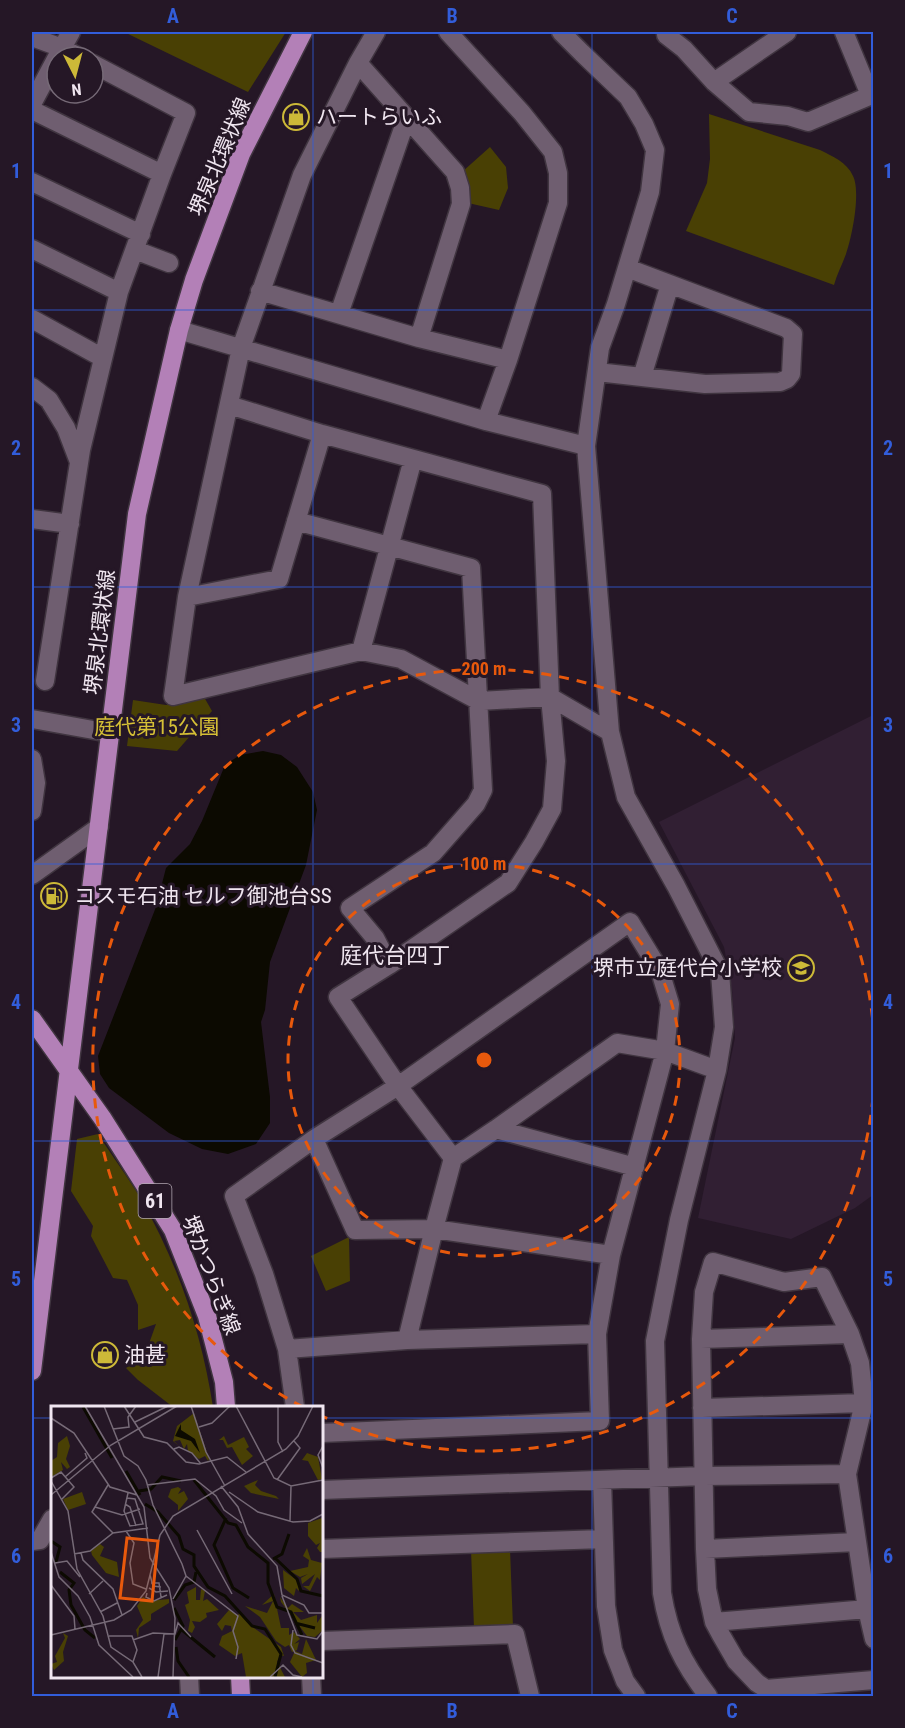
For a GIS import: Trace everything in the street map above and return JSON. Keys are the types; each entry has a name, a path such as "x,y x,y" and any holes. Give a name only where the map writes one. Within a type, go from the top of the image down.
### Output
{"main road":[{"name":"堺泉北環状線","path":"32,1371 34,1332 137,514 179,330 194,280 241,154 303,32"},
{"name":"堺かつらぎ線","path":"32,1019 104,1119 173,1230 207,1316 224,1382 226,1406"},
{"path":"240,1677 241,1696"}],"street":[{"path":"376,32 302,175 241,348 187,597 173,696 362,651 401,659 479,702 550,697 610,732"},
{"path":"448,32 522,113 553,152 558,173 558,203 486,421"},
{"path":"561,32 628,97 644,123 655,150 650,192 600,348 586,446 610,732 626,797 676,886 720,972 724,1027 717,1070 679,1220 655,1341 662,1593 665,1612 676,1646 691,1673 708,1696"},
{"path":"669,32 666,35 684,49 714,82 749,112 788,116 808,122 872,94 844,32"},
{"path":"714,82 787,32"},
{"path":"32,37 45,45"},
{"path":"358,63 455,172 460,188 461,204 419,338"},
{"path":"45,681 79,464 119,292 186,113 105,70"},
{"path":"32,104 45,80"},
{"path":"32,110 162,174"},
{"path":"339,314 406,117"},
{"path":"32,182 138,242 169,263"},
{"path":"32,249 119,292"},
{"path":"597,372 715,384 780,382 791,374 793,334 786,328 627,268"},
{"path":"642,377 670,284"},
{"path":"260,291 419,338 508,360"},
{"path":"32,319 103,358"},
{"path":"179,330 486,421 586,446"},
{"path":"32,387 49,400 66,428 79,464"},
{"path":"229,405 322,434 542,494 550,697 556,761 552,809 508,883 389,965 338,997 398,1086 453,1158"},
{"path":"187,597 279,579 322,434"},
{"path":"362,651 413,459"},
{"path":"32,519 70,524"},
{"path":"296,521 471,568 483,790 476,804 433,853 350,908 375,938 389,965"},
{"path":"32,719 110,734"},
{"path":"32,759 36,783 32,811"},
{"path":"32,875 99,827"},
{"path":"295,1406 287,1349 264,1274 234,1196 314,1139 398,1086 630,922 660,971 670,1004 665,1051 612,1255 597,1334 600,1421 322,1433"},
{"path":"407,1340 453,1158 617,1043 665,1051 717,1070"},
{"path":"496,1129 635,1167"},
{"path":"314,1139 355,1230 434,1229 612,1255"},
{"path":"873,1639 847,1474 864,1403 860,1363 850,1334 822,1277 784,1282 713,1262 704,1292 701,1339 705,1549 707,1589 714,1622 736,1661 757,1683 771,1693 873,1680"},
{"path":"287,1349 407,1340 597,1334"},
{"path":"701,1339 850,1334"},
{"path":"702,1408 864,1403"},
{"path":"322,1490 704,1476 847,1474"},
{"path":"602,1480 606,1605 614,1650 625,1681 636,1696"},
{"path":"32,1541 40,1540 51,1521"},
{"path":"322,1549 603,1539"},
{"path":"705,1549 857,1542"},
{"path":"714,1622 867,1609"},
{"path":"322,1641 515,1634 530,1696"},
{"path":"189,1677 190,1696"},
{"path":"311,1677 312,1696"}],"shaded area":[{"name":"堺市立庭代台小学校","path":"873,715 873,1195 855,1208 791,1239 698,1218 735,1038 732,989 724,947 659,822"},
{"path":"263,751 281,755 297,767 313,792 317,810 306,865 270,962 265,1010 261,1022 270,1097 270,1123 256,1144 228,1154 202,1149 169,1133 109,1088 100,1074 98,1056 156,907 166,868 190,844 225,765 240,755"}],"green space":[{"path":"124,32 286,32 248,92"},
{"path":"709,114 820,150 839,160 850,171 855,183 855,215 848,246 834,285 686,231 707,183 710,159"},
{"path":"490,147 506,167 508,188 499,210 468,203 462,172"},
{"name":"庭代第15公園","path":"204,697 212,711 177,751 127,746 133,700 166,705"},
{"path":"98,1134 141,1199 154,1224 187,1300 202,1353 213,1406 172,1406 126,1368 142,1359 156,1324 138,1330 138,1305 127,1280 113,1278 91,1236 93,1226 71,1191 77,1139"},
{"path":"349,1237 350,1281 326,1291 311,1256"},
{"path":"510,1549 513,1627 474,1628 471,1550"}],"place":[{"name":"ハートらいふ","path":"296,117"},
{"name":"コスモ石油 セルフ御池台SS","path":"54,896"},
{"name":"堺市立庭代台小学校","path":"801,968"},
{"name":"油甚","path":"105,1355"}],"district":[{"name":"庭代台四丁","path":"395,955"}]}
